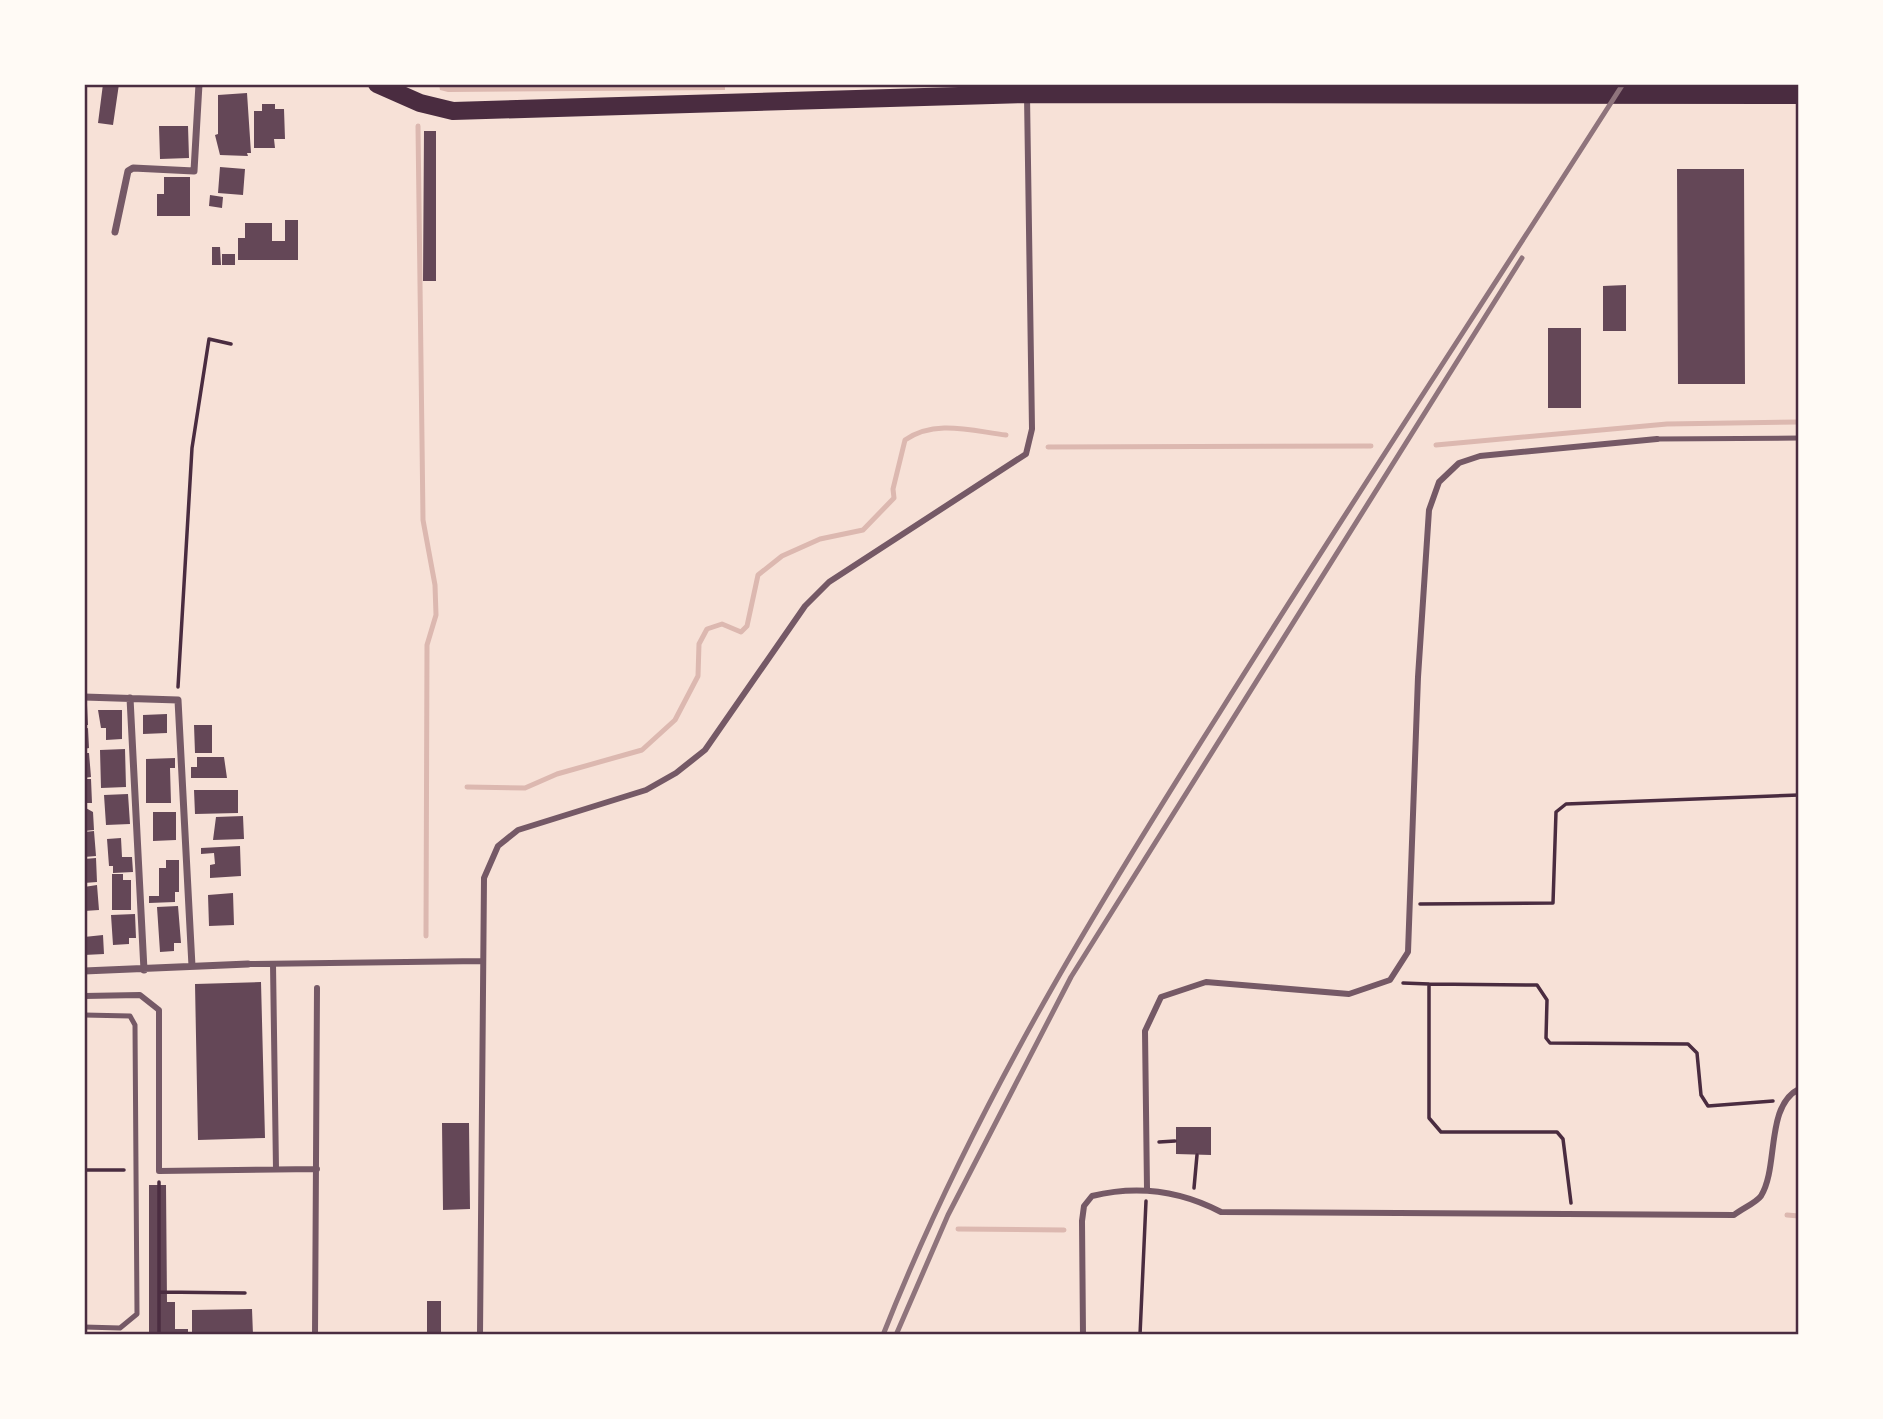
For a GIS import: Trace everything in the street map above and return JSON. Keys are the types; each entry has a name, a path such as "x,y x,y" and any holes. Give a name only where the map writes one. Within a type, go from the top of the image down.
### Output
{"main road":[{"path":"377,84 420,103 453,111 1027,94 1109,89 1679,89 1799,95"}],"street":[{"path":"115,232 128,171 134,168 194,171 199,84"},
{"path":"480,1335 484,878 498,846 518,830 646,790 676,773 705,750 805,606 829,582 1026,454 1032,429 1027,94"},
{"path":"1147,1189 1145,1031 1161,997 1206,982 1349,994 1391,977 1408,951 1418,677 1429,510 1439,482 1459,463 1480,456 1657,439"},
{"path":"84,697 178,700 192,966"},
{"path":"130,698 145,970"},
{"path":"84,971 248,964 482,961"},
{"path":"273,964 276,1169"},
{"path":"315,1335 317,988"},
{"path":"84,996 140,995 159,1010 159,1171 317,1169"},
{"path":"1083,1335 1084,1206 1092,1196 1147,1189 1193,1197 1221,1212 1572,1216 1734,1214 1760,1197 1770,1167 1774,1131 1786,1101 1799,1089"}],"lane":[{"path":"1657,439 1799,438"},
{"path":"84,1015 130,1016 135,1025 137,1314 120,1328 84,1327"}],"path":[{"path":"178,700 194,434 209,340 231,344"},
{"path":"1411,904 1553,903 1556,812 1566,804 1799,795"},
{"path":"1391,977 1401,983 1537,985 1546,1000 1546,1038 1550,1043 1688,1044 1697,1053 1701,1095 1708,1106 1786,1101"},
{"path":"1429,984 1429,1118 1441,1132 1557,1132 1563,1139 1572,1216"},
{"path":"1193,1197 1197,1155"},
{"path":"84,1170 159,1171 159,1335"},
{"path":"1140,1335 1147,1189"},
{"path":"159,1292 245,1293"}],"shaded area":[{"path":"439,84 725,84 725,90 448,92 440,90"}],"building":[{"path":"103,84 119,84 113,125 98,123"},
{"path":"247,93 251,153 247,153 248,156 220,155 215,135 218,134 218,95"},
{"path":"262,104 275,104 275,109 284,109 285,139 274,139 275,148 254,148 254,111 262,111"},
{"path":"159,126 188,126 189,158 160,159"},
{"path":"424,131 436,131 436,281 423,281"},
{"path":"220,167 245,169 243,195 218,193"},
{"path":"1677,169 1744,169 1745,384 1678,384"},
{"path":"164,177 190,177 190,216 157,216 157,194 164,194"},
{"path":"210,195 223,197 222,208 209,206"},
{"path":"285,220 298,220 298,260 238,260 238,238 245,238 245,223 272,223 272,241 285,241"},
{"path":"212,247 220,247 221,265 212,265"},
{"path":"222,254 235,254 235,265 222,265"},
{"path":"1626,285 1626,331 1603,331 1603,286"},
{"path":"1548,328 1581,328 1581,408 1548,408"},
{"path":"84,705 87,705 88,725 84,725"},
{"path":"98,710 122,710 122,739 106,740 106,728 101,728"},
{"path":"167,714 167,733 143,734 143,715"},
{"path":"194,725 212,725 212,753 195,753"},
{"path":"88,728 89,748 84,749 84,729"},
{"path":"125,749 126,787 101,788 100,750"},
{"path":"84,753 89,753 91,777 84,778"},
{"path":"197,757 224,757 227,778 191,778 191,767 197,767"},
{"path":"175,758 175,768 170,768 171,803 146,803 146,759"},
{"path":"84,779 91,779 92,803 84,803"},
{"path":"194,790 238,790 238,813 195,814"},
{"path":"128,794 130,824 106,825 104,795"},
{"path":"84,807 93,812 94,830 84,831"},
{"path":"153,812 176,812 176,840 153,841"},
{"path":"243,816 244,839 213,840 216,817"},
{"path":"94,831 96,856 84,857 84,832"},
{"path":"121,838 122,857 132,857 133,872 113,873 113,866 109,866 107,839"},
{"path":"240,846 241,876 210,878 210,865 215,864 214,853 201,854 201,848"},
{"path":"96,858 97,882 84,883 84,859"},
{"path":"166,860 179,860 179,892 175,892 175,902 149,903 149,896 159,896 159,868 166,868"},
{"path":"112,874 123,874 123,880 131,880 131,910 112,910"},
{"path":"97,885 99,910 84,911 84,887"},
{"path":"233,893 234,925 209,926 208,895"},
{"path":"178,906 181,943 174,943 174,951 160,952 157,907"},
{"path":"135,914 136,938 129,938 129,944 113,945 111,915"},
{"path":"103,935 104,954 84,955 84,937"},
{"path":"261,982 265,1138 198,1140 195,984"},
{"path":"442,1123 469,1123 470,1209 443,1210"},
{"path":"1176,1127 1211,1127 1211,1155 1176,1154"},
{"path":"149,1185 166,1185 167,1302 175,1302 175,1329 188,1329 188,1335 149,1335"},
{"path":"427,1301 441,1301 441,1335 427,1335"},
{"path":"252,1309 253,1335 192,1335 192,1310"}],"waterway":[{"path":"418,126 423,520 435,585 436,615 427,645 426,936"},
{"path":"1436,445 1667,424 1799,422"},
{"path":"467,787 525,788 557,774 642,750 675,720 698,676 699,644 707,629 722,624 741,632 747,626 758,575 782,556 820,539 863,530 894,498 893,489 905,440 941,428 1006,435"},
{"path":"1048,447 1371,446"},
{"path":"1787,1215 1799,1216"},
{"path":"958,1229 1064,1230"}],"railway":[{"path":"883,1335 954,1173 994,1093 1080,939 1270,633 1623,84"},
{"path":"896,1335 948,1215 1071,977 1522,258"}]}
